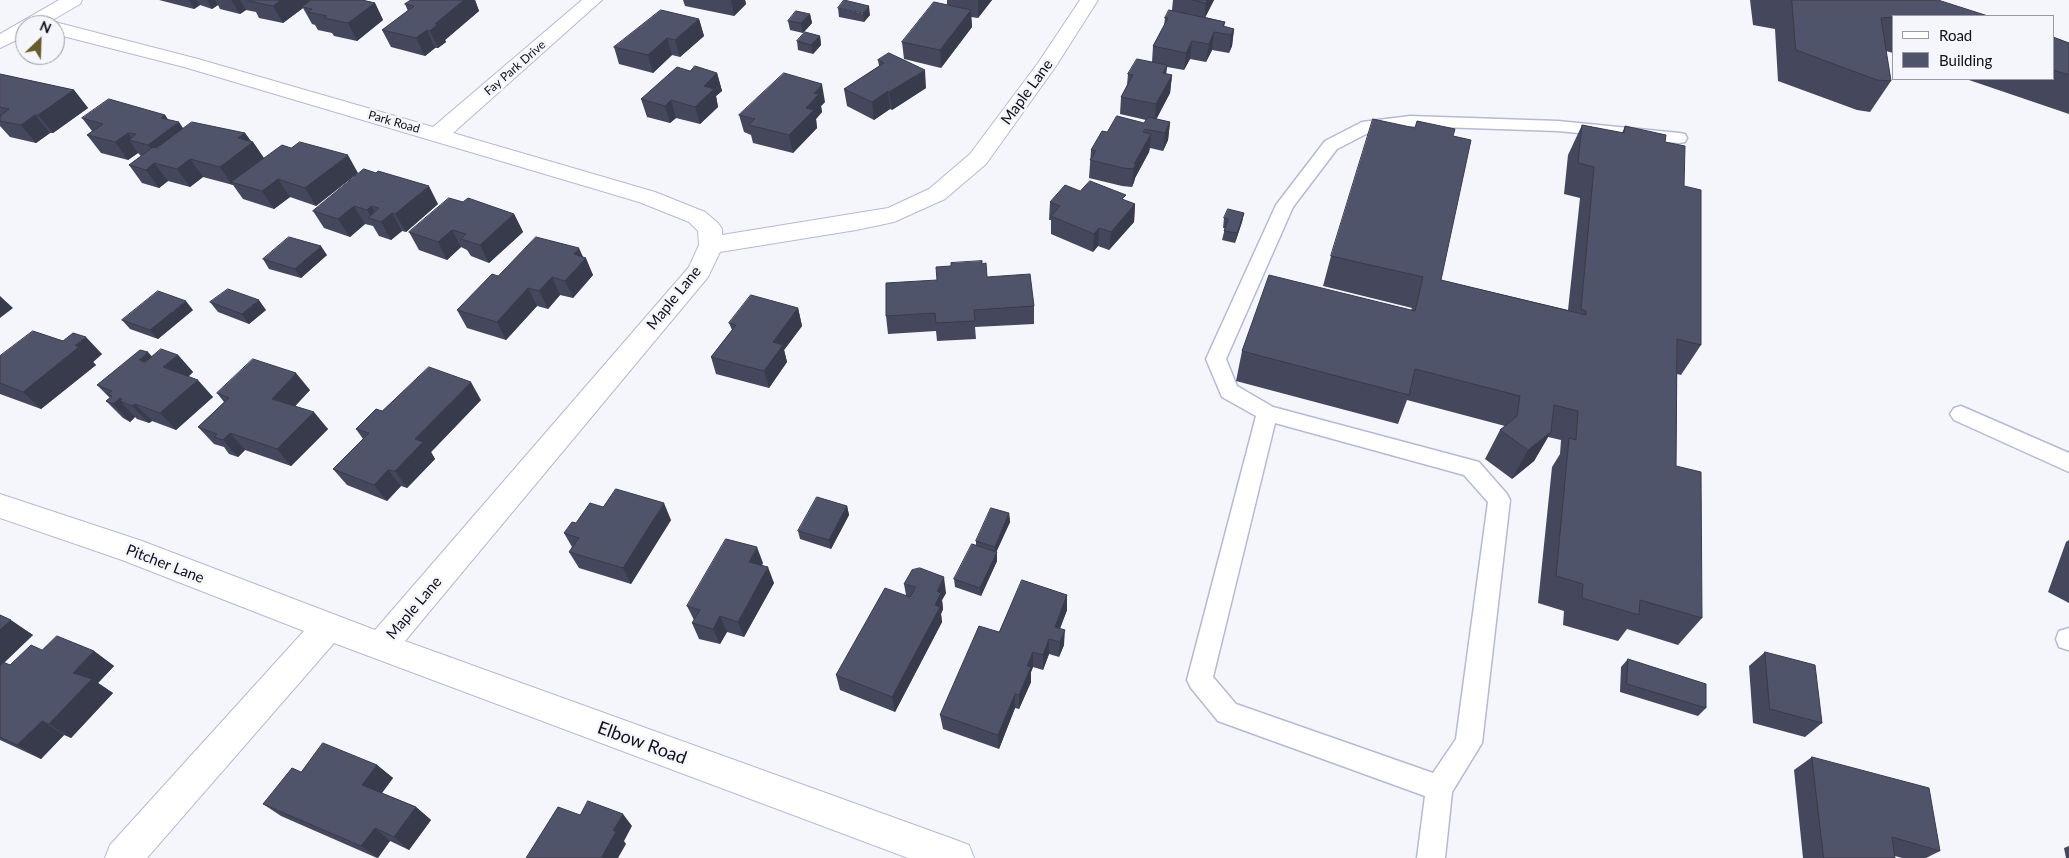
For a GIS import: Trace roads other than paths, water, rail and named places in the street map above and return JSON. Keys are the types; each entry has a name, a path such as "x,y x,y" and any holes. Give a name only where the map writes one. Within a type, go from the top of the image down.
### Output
{"street":[{"path":"53,15 73,0"},
{"name":"Fay Park Drive","path":"437,135 593,0"},
{"name":"Maple Lane","path":"381,647 699,271 711,245 856,222 894,214 937,194 978,159 1046,66 1089,0"},
{"name":"Park Road","path":"65,33 191,63 647,197 697,217 710,229 711,245"},
{"path":"0,42 15,36"},
{"name":"Pitcher Lane","path":"0,506 131,550 328,627"},
{"path":"123,858 328,627"},
{"name":"Elbow Road","path":"328,627 956,858"}],"lane":[{"path":"1432,858 1439,788 1469,743 1499,500 1471,468 1267,413 1229,391 1216,359 1285,205 1331,145 1368,126 1410,121 1558,126 1679,138"},
{"path":"1267,413 1200,680 1227,713 1439,788"},
{"path":"1961,414 2069,463"}]}
